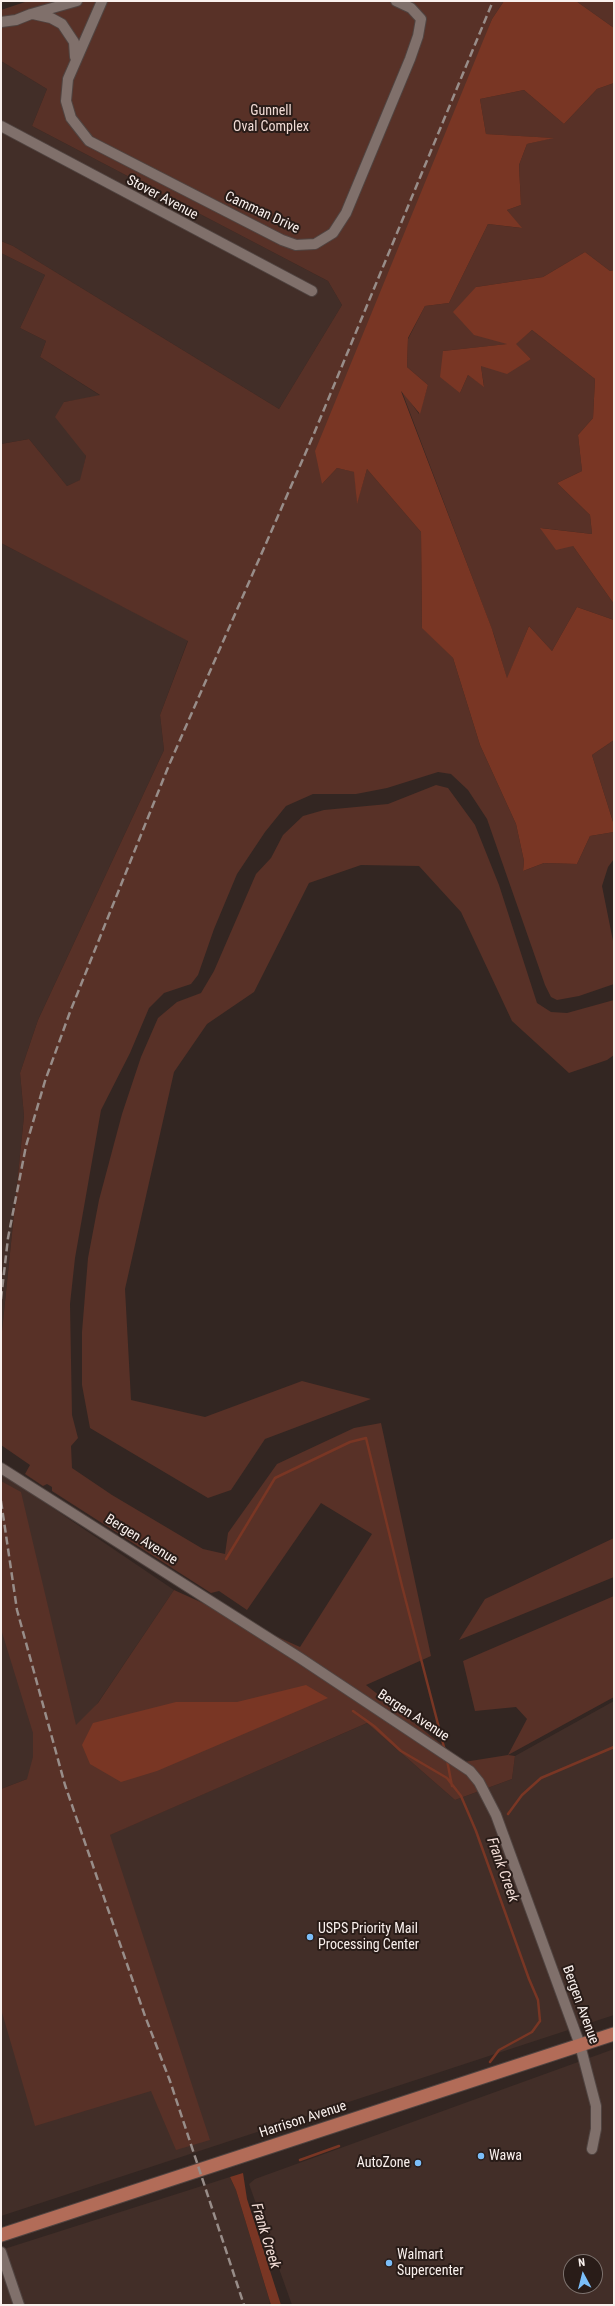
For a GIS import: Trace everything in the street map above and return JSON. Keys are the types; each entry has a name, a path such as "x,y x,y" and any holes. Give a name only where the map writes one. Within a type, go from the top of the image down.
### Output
{"main road":[{"name":"Harrison Avenue","path":"1,2235 614,2034"}],"street":[{"path":"1,22 16,20 31,14 77,1"},
{"name":"Camman Drive","path":"102,1 75,60 68,80 66,101 71,118 89,141 296,246 315,244 333,233 346,213 418,36 421,19 418,13 412,8 396,1"},
{"name":"Camman Drive","path":"31,14 51,18 62,24 74,42 75,60"},
{"name":"Stover Avenue","path":"1,126 312,291"},
{"name":"Bergen Avenue","path":"1,1468 470,1770 479,1782 496,1815 580,2045 596,2106 596,2129 592,2149"},
{"path":"1,2252 19,2305"}],"shaded area":[{"path":"504,1 576,1 614,28 614,83 597,89 564,124 524,90 480,99 486,134 554,138 527,144 519,165 521,205 507,210 522,228 488,224 449,303 425,306 408,338 407,367 428,385 420,414 401,391 492,629 507,678 529,626 552,651 577,607 614,620 614,740 592,755 614,825 614,832 590,836 577,864 544,863 523,871 524,861 516,824 480,745 453,658 422,628 421,532 367,469 357,504 354,472 337,468 322,484 315,451 492,19"},
{"path":"1,61 47,89 32,126 328,281 342,305 279,409 13,246 1,241"},
{"path":"585,252 610,271 614,270 614,604 573,546 556,550 540,528 592,534 590,515 557,483 582,471 578,435 593,418 595,379 532,330 516,344 531,359 507,374 481,366 484,387 468,375 460,393 440,377 443,351 507,344 474,335 453,312 476,287 543,277"},
{"path":"1,253 45,275 20,328 46,341 40,357 101,396 64,402 86,456 81,480 67,486 29,439 1,444"},
{"path":"1,543 188,640 160,715 164,750 38,1020 20,1073 24,1116 1,1341"},
{"path":"1,1473 174,1590 85,1722 40,1774 1,1789"},
{"path":"306,1685 328,1698 157,1771 121,1782 90,1764 82,1745 93,1723 176,1702 237,1702"},
{"path":"614,1701 614,2015 1,2216 1,1968 109,1835 367,1723 455,1800 512,1779 515,1756"},
{"path":"614,2049 614,2305 292,2305 249,2184 255,2179"},
{"path":"243,2173 247,2199 281,2305 271,2305 236,2190 230,2177"},
{"path":"230,2177 236,2190 270,2302 269,2305 1,2305 1,2250"}],"green space":[{"name":"Gunnell Oval Complex","path":"28,1 504,1 492,19 322,484 337,468 355,472 357,502 367,469 421,532 422,627 453,658 480,745 516,824 524,861 523,871 544,863 577,864 590,836 614,832 614,859 608,867 602,886 614,946 614,984 579,996 557,1000 551,997 545,985 487,819 468,790 451,774 438,772 387,788 356,794 313,794 286,806 265,832 237,874 214,929 198,975 191,984 164,993 149,1008 130,1053 101,1110 75,1258 70,1304 72,1415 78,1438 71,1446 72,1468 112,1495 203,1549 225,1554 228,1533 277,1464 354,1428 381,1423 431,1656 366,1685 464,1762 508,1755 515,1756 512,1779 455,1800 367,1723 110,1835 210,2140 176,2150 151,2091 35,2126 1,2009 1,1789 27,1779 33,1757 33,1733 1,1629 1,1481 21,1492 76,1725 98,1703 174,1590 300,1647 372,1534 321,1503 247,1610 219,1591 211,1593 52,1491 52,1487 47,1484 43,1486 25,1474 30,1465 1,1445 1,1341 24,1116 20,1073 38,1020 164,750 160,715 188,641 1,543 1,444 29,439 67,486 80,480 86,456 55,417 64,402 100,395 40,357 46,341 20,328 45,275 1,253 1,241 13,246 279,409 342,305 328,281 32,126 47,89 1,61 1,10"},
{"path":"576,1 614,1 614,28"},
{"path":"614,83 614,270 610,271 585,252 543,277 476,287 508,344 443,351 460,393 468,375 484,386 481,366 531,359 515,344 532,330 595,379 593,418 578,435 582,471 557,483 590,515 592,534 541,528 573,546 614,604 614,620 577,607 552,651 529,626 507,679 494,635 401,389 419,414 428,385 407,367 408,339 425,306 449,303 488,224 521,228 507,210 521,205 519,165 527,144 552,138 486,134 480,99 524,90 564,124 597,89"},
{"path":"614,740 614,825 592,755"},
{"path":"436,785 448,788 475,825 499,885 537,1003 551,1012 567,1013 614,1000 614,1055 607,1060 569,1073 512,1021 461,912 419,866 361,865 309,883 254,992 207,1024 174,1072 125,1289 131,1400 205,1417 302,1381 371,1399 265,1439 231,1490 208,1498 90,1428 82,1385 82,1332 88,1258 99,1200 122,1114 141,1057 158,1018 177,1002 201,993 214,971 256,874 271,858 283,835 303,816 324,810 388,804"},
{"path":"614,1538 614,1577 459,1640 485,1599"},
{"path":"614,1596 614,1697 508,1755 527,1719 516,1707 475,1711 463,1661"}],"waterway":[{"path":"226,1559 275,1478 350,1442 366,1438 402,1586 445,1751"},
{"name":"Frank Creek","path":"353,1711 374,1726 401,1751 447,1778 461,1796 476,1831 529,1979 538,2000 540,2021 532,2032 499,2050 490,2062"},
{"path":"508,1814 522,1795 541,1778 614,1747"},
{"path":"447,1760 452,1786"},
{"name":"Frank Creek","path":"300,2160 339,2146"}],"railway":[{"path":"1,1299 8,1238 26,1146 45,1081 70,1012 169,765 313,436 493,1"},
{"path":"1,1501 17,1610 65,1785 145,2016 170,2081 244,2305"}],"place":[{"name":"USPS Priority Mail Processing Center","path":"310,1937"},
{"name":"Wawa","path":"481,2156"},
{"name":"AutoZone","path":"418,2163"},
{"name":"Walmart Supercenter","path":"389,2263"}]}
